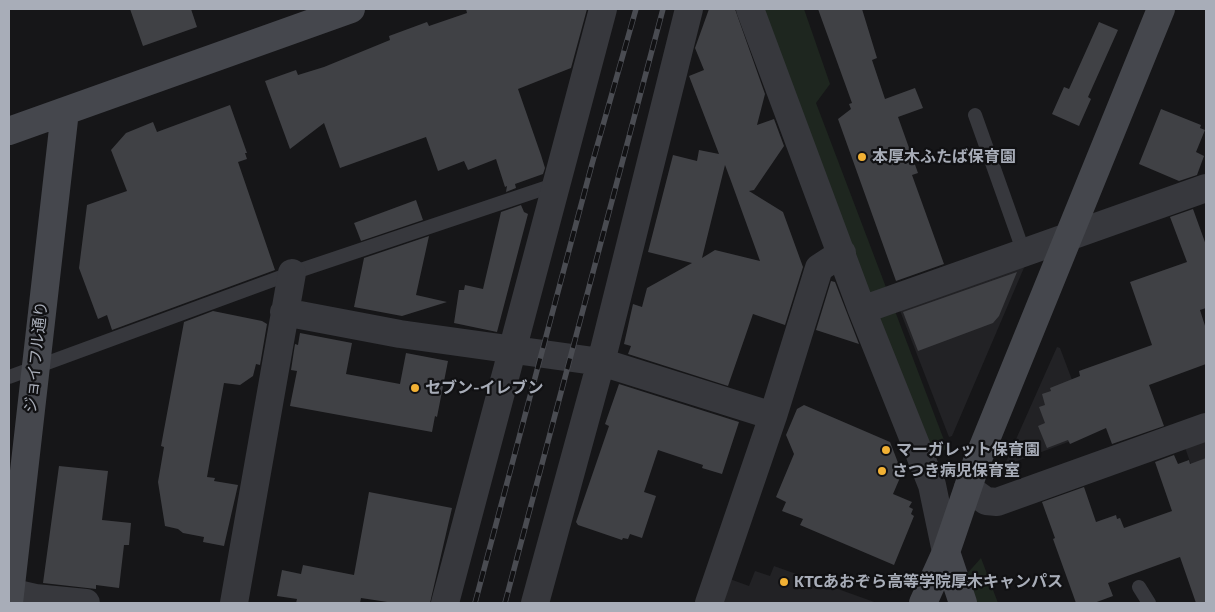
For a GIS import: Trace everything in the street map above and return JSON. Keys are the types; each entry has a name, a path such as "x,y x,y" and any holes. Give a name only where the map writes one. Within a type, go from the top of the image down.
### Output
{"street":[{"path":"9,131 351,9"},
{"path":"445,603 554,185 603,9"},
{"path":"535,603 601,362 689,9"},
{"path":"750,9 862,310 932,485 946,552 963,603"},
{"path":"922,603 946,552 968,488 1066,238 1160,9"},
{"name":"ジョイフル通り","path":"10,596 64,110"},
{"path":"862,310 1206,188"},
{"path":"709,603 773,416 819,268 842,253"},
{"path":"234,603 292,273"},
{"path":"284,312 400,334 601,362 773,416"},
{"path":"968,488 986,501 998,502 1206,427"},
{"path":"10,596 86,603"}],"lane":[{"path":"974,115 1024,253"},
{"path":"9,377 292,273 554,185"},
{"path":"1139,588 1149,603"}],"shaded area":[{"path":"759,9 804,9 830,84 816,103 947,448 925,464"},
{"path":"1026,263 952,436 949,437 899,308"},
{"path":"1057,347 1060,348 1092,433 1007,465 1005,464"},
{"path":"1206,433 1206,507 1183,442"},
{"path":"981,558 998,603 975,603 965,576"},
{"name":"KTCあおぞら高等学院厚木キャンパス","path":"774,566 877,603 717,603 727,578 749,586 755,571 770,576"}],"building":[{"path":"130,9 191,9 197,27 143,46"},
{"path":"466,9 587,9 571,68 518,89 545,168 543,174 515,184 516,188 506,192 507,186 505,187 496,159 468,170 464,161 438,171 426,137 340,168 324,123 290,149 265,81 296,70 298,75 324,67 390,40 389,36 427,22 429,26 467,13"},
{"path":"709,9 735,9 765,94 757,125 774,119 784,146 754,190 749,191 783,212 803,267 785,325 753,314 728,386 628,354 631,346 624,344 633,304 642,307 647,288 692,263 648,252 673,155 697,161 699,150 719,154 689,76 704,70 695,48","holes":["725,165 760,261 715,250 702,258"]},
{"path":"818,9 862,9 877,58 872,60 885,99 915,88 923,108 898,117 918,173 912,175 944,264 896,281 838,119 851,109 849,104 852,103"},
{"path":"1099,22 1118,30 1088,97 1091,99 1079,126 1052,114 1064,87 1069,89"},
{"path":"230,105 247,153 245,153 247,159 238,162 275,270 112,330 107,315 98,319 79,268 87,205 127,191 111,150 126,133 153,122 157,132"},
{"path":"1161,109 1201,125 1200,128 1205,130 1196,152 1204,156 1197,175 1179,181 1139,164"},
{"path":"416,200 423,220 361,241 354,223"},
{"path":"521,205 524,212 528,214 497,332 454,323 459,290 464,290 465,285 483,289 501,212"},
{"path":"1193,209 1206,245 1206,308 1200,310 1206,329 1206,364 1149,385 1164,426 1112,444 1106,428 1070,444 1068,440 1047,448 1038,426 1045,423 1039,407 1045,405 1042,394 1051,391 1050,388 1080,376 1079,371 1152,345 1130,282 1187,262 1170,217"},
{"path":"429,236 416,295 447,302 402,316 354,307 364,258"},
{"path":"1017,272 999,316 993,323 918,351 903,312"},
{"path":"831,281 835,282 859,344 816,330"},
{"path":"213,311 262,321 267,324 260,365 256,364 253,376 240,385 224,383 207,477 215,478 214,481 238,485 224,546 203,542 204,537 183,533 178,529 165,526 158,482 164,447 161,446 184,322"},
{"path":"300,333 352,343 346,374 400,384 406,353 448,361 437,417 435,416 432,432 290,406 297,371 291,370 295,344 298,345"},
{"path":"619,384 739,422 722,474 702,468 703,465 658,450 644,492 656,496 642,538 630,534 628,539 623,538 622,540 578,525 576,522 609,426 605,424"},
{"path":"804,405 890,442 902,473 893,494 912,502 909,507 913,509 911,514 914,516 894,565 800,525 803,519 782,511 786,502 776,497 794,454 786,435 797,409"},
{"path":"1174,455 1178,464 1189,460 1190,464 1206,458 1206,603 1196,603 1180,557 1108,583 1113,596 1094,603 1076,603 1042,502 1084,487 1096,522 1116,515 1117,519 1120,518 1124,528 1172,511 1155,462"},
{"path":"59,466 108,471 102,520 131,523 129,545 124,545 119,588 96,585 96,589 43,583"},
{"path":"369,492 452,508 430,603 394,603 361,598 360,603 296,603 297,599 277,596 282,570 301,574 303,565 354,575"}],"railway":[{"path":"475,603 592,164 636,9"},
{"path":"505,603 663,9"}],"place":[{"name":"本厚木ふたば保育園","path":"862,157"},
{"name":"セブン-イレブン","path":"415,388"},
{"name":"マーガレット保育園","path":"886,450"},
{"name":"さつき病児保育室","path":"882,471"},
{"name":"KTCあおぞら高等学院厚木キャンパス","path":"784,582"}]}
